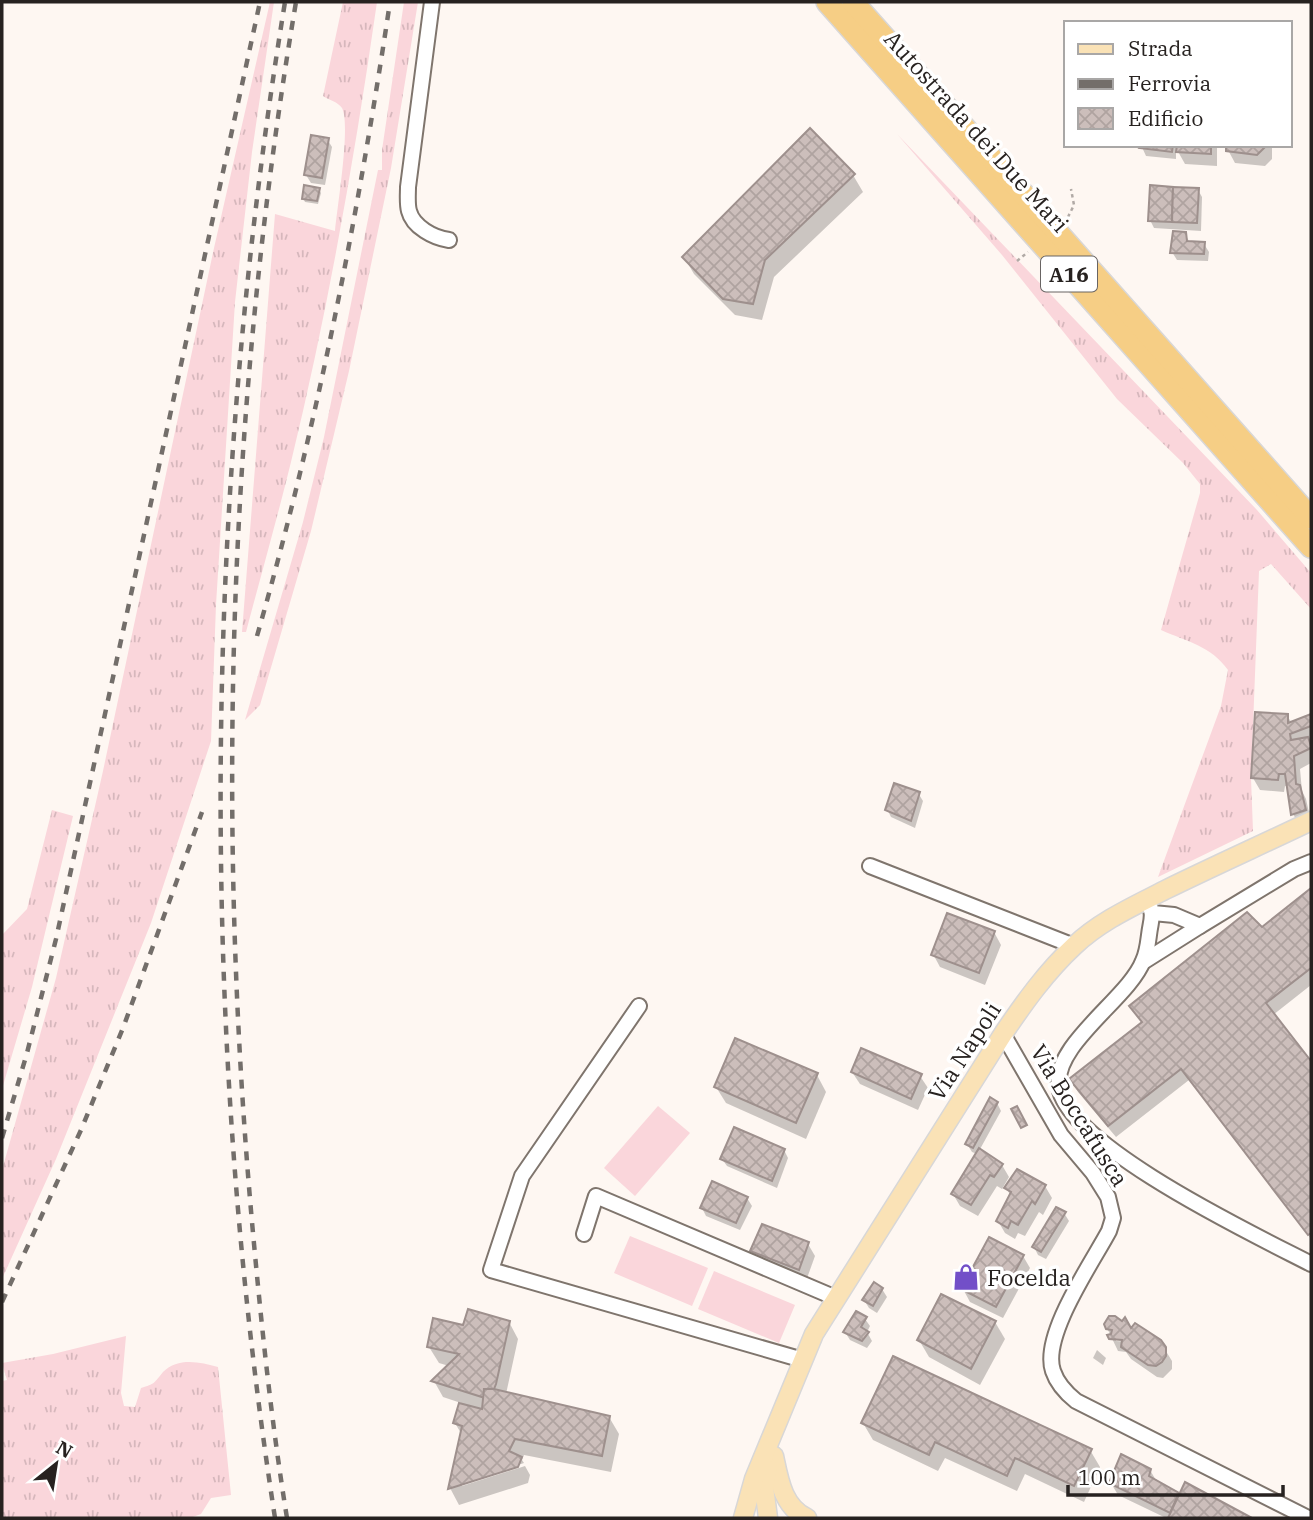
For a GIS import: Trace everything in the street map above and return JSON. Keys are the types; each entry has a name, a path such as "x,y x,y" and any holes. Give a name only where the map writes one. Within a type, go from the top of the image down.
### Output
{"highway":[{"name":"Autostrada dei Due Mari","path":"827,2 1311,547"},
{"name":"Autostrada dei Due Mari","path":"853,2 1311,518"}],"main road":[{"name":"Via Napoli","path":"745,1518 754,1479 814,1334 1031,993 1074,946 1100,925 1150,907 1311,821"},
{"name":"Via Napoli","path":"767,1518 764,1487 776,1424"},
{"path":"772,1447 781,1489 792,1507 807,1518"},
{"path":"745,1518 758,1515 767,1518"}],"street":[{"path":"432,2 408,187 409,212 421,228 439,239 449,240"},
{"path":"1311,862 1294,869 1143,962 1130,982 1074,1045 1060,1073 1059,1086 1064,1101 1085,1127 1117,1156 1224,1219 1311,1264"},
{"path":"870,866 1074,946"},
{"path":"1143,962 1150,907 1199,926"},
{"path":"639,1006 522,1176 491,1269 803,1360"},
{"name":"Via Boccafusca","path":"1003,1034 1061,1135 1093,1173 1108,1197 1113,1218 1110,1231 1056,1328 1051,1356 1053,1371 1064,1391 1076,1401 1308,1518"},
{"path":"584,1234 596,1196 836,1298"}],"path":[{"path":"1068,217 1073,205 1071,189"},
{"path":"1017,261 1028,252"}],"green space":[{"path":"270,2 274,2 252,152 235,302 216,605 211,741 151,923 56,1159 2,1279 2,1170 56,978"},
{"path":"343,2 377,2 359,117 340,233 304,405 246,632 242,632 275,214 335,231 344,148 344,117 340,106 323,96"},
{"path":"404,2 418,2 391,168 349,371 311,531 260,705 245,720 303,522 324,437 378,170 382,170 382,150"},
{"path":"897,134 1257,510 1311,573 1311,609 1271,564 1259,571 1251,778 1253,831 1158,877 1221,706 1228,670 1206,650 1161,630 1200,493 1200,484 1183,463 1117,399 1002,255"},
{"path":"52,810 73,816 32,987 2,1089 2,935 27,909"},
{"path":"658,1106 690,1133 635,1196 604,1168"},
{"path":"630,1236 708,1268 692,1306 614,1273"},
{"path":"714,1271 795,1305 779,1343 698,1309"},
{"path":"126,1336 121,1393 124,1406 135,1407 141,1388 154,1383 163,1372 175,1364 197,1362 218,1367 231,1495 211,1498 201,1514 190,1518 2,1518 2,1381 7,1380 2,1363"}],"building":[{"path":"810,128 855,174 765,260 753,304 723,299 682,257"},
{"path":"311,135 329,138 322,178 304,175"},
{"path":"1139,147 1173,147 1172,152"},
{"path":"1177,147 1211,147 1211,154 1176,152"},
{"path":"1226,147 1265,147 1257,155 1226,151"},
{"path":"304,185 320,188 317,201 302,199"},
{"path":"1150,185 1173,187 1172,222 1148,221"},
{"path":"1173,187 1199,188 1197,223 1172,222"},
{"path":"1173,231 1186,232 1187,241 1205,242 1204,254 1170,253"},
{"path":"1255,712 1288,714 1288,723 1311,714 1311,726 1290,734 1291,740 1308,737 1311,746 1294,756 1296,784 1300,785 1306,810 1291,815 1285,774 1279,774 1278,780 1251,778"},
{"path":"894,783 920,792 911,821 885,810"},
{"path":"1311,888 1311,968 1266,1003 1311,1061 1311,1233 1308,1235 1181,1069 1108,1126 1069,1079 1142,1022 1129,1006 1247,912 1262,927"},
{"path":"947,913 995,931 979,973 931,955"},
{"path":"735,1038 818,1073 796,1123 714,1087"},
{"path":"861,1048 922,1074 911,1099 851,1072"},
{"path":"990,1097 998,1102 973,1148 965,1144"},
{"path":"1017,1106 1027,1125 1021,1128 1011,1109"},
{"path":"734,1127 785,1149 772,1181 720,1159"},
{"path":"979,1148 1003,1164 994,1177 990,1175 971,1205 951,1194"},
{"path":"1017,1169 1046,1185 1035,1204 1032,1201 1018,1225 1011,1221 1008,1228 996,1221 1011,1192 1004,1188"},
{"path":"712,1181 748,1197 736,1223 700,1208"},
{"path":"1056,1207 1066,1212 1041,1252 1032,1247"},
{"path":"762,1224 809,1242 799,1270 750,1251"},
{"path":"989,1237 1024,1255 996,1307 961,1289"},
{"path":"874,1282 883,1288 873,1306 862,1300"},
{"path":"941,1294 996,1321 971,1369 917,1340"},
{"path":"468,1309 510,1321 496,1384 494,1389 484,1389 485,1398 431,1381 459,1354 427,1347 433,1318 463,1325"},
{"path":"856,1311 867,1317 861,1327 869,1332 862,1341 843,1332"},
{"path":"1109,1316 1115,1316 1122,1321 1125,1317 1131,1328 1135,1323 1161,1340 1166,1347 1166,1356 1162,1362 1156,1366 1148,1365 1121,1347 1122,1340 1109,1339 1107,1335 1111,1334 1112,1330 1106,1329 1104,1324"},
{"path":"893,1356 1092,1449 1074,1486 1015,1458 1007,1476 935,1442 929,1455 861,1423"},
{"path":"484,1389 610,1416 602,1456 515,1439 509,1451 522,1457 518,1467 448,1489 462,1426 453,1423 459,1403 482,1409"},
{"path":"1121,1454 1151,1469 1149,1476 1179,1493 1170,1513 1109,1483"},
{"path":"1185,1482 1252,1518 1168,1518"}],"railway":[{"path":"2,1138 56,939 260,2"},
{"path":"275,1518 250,1331 233,1141 223,951 221,760 226,568 238,378 258,189 285,2"},
{"path":"287,1518 276,1444 252,1222 234,917 232,764 235,610 255,305 273,153 296,2"},
{"path":"257,636 299,479 334,321 390,2"},
{"path":"2,1302 81,1130 123,1028 202,812"}],"place":[{"name":"Focelda","path":"966,1277"}]}
